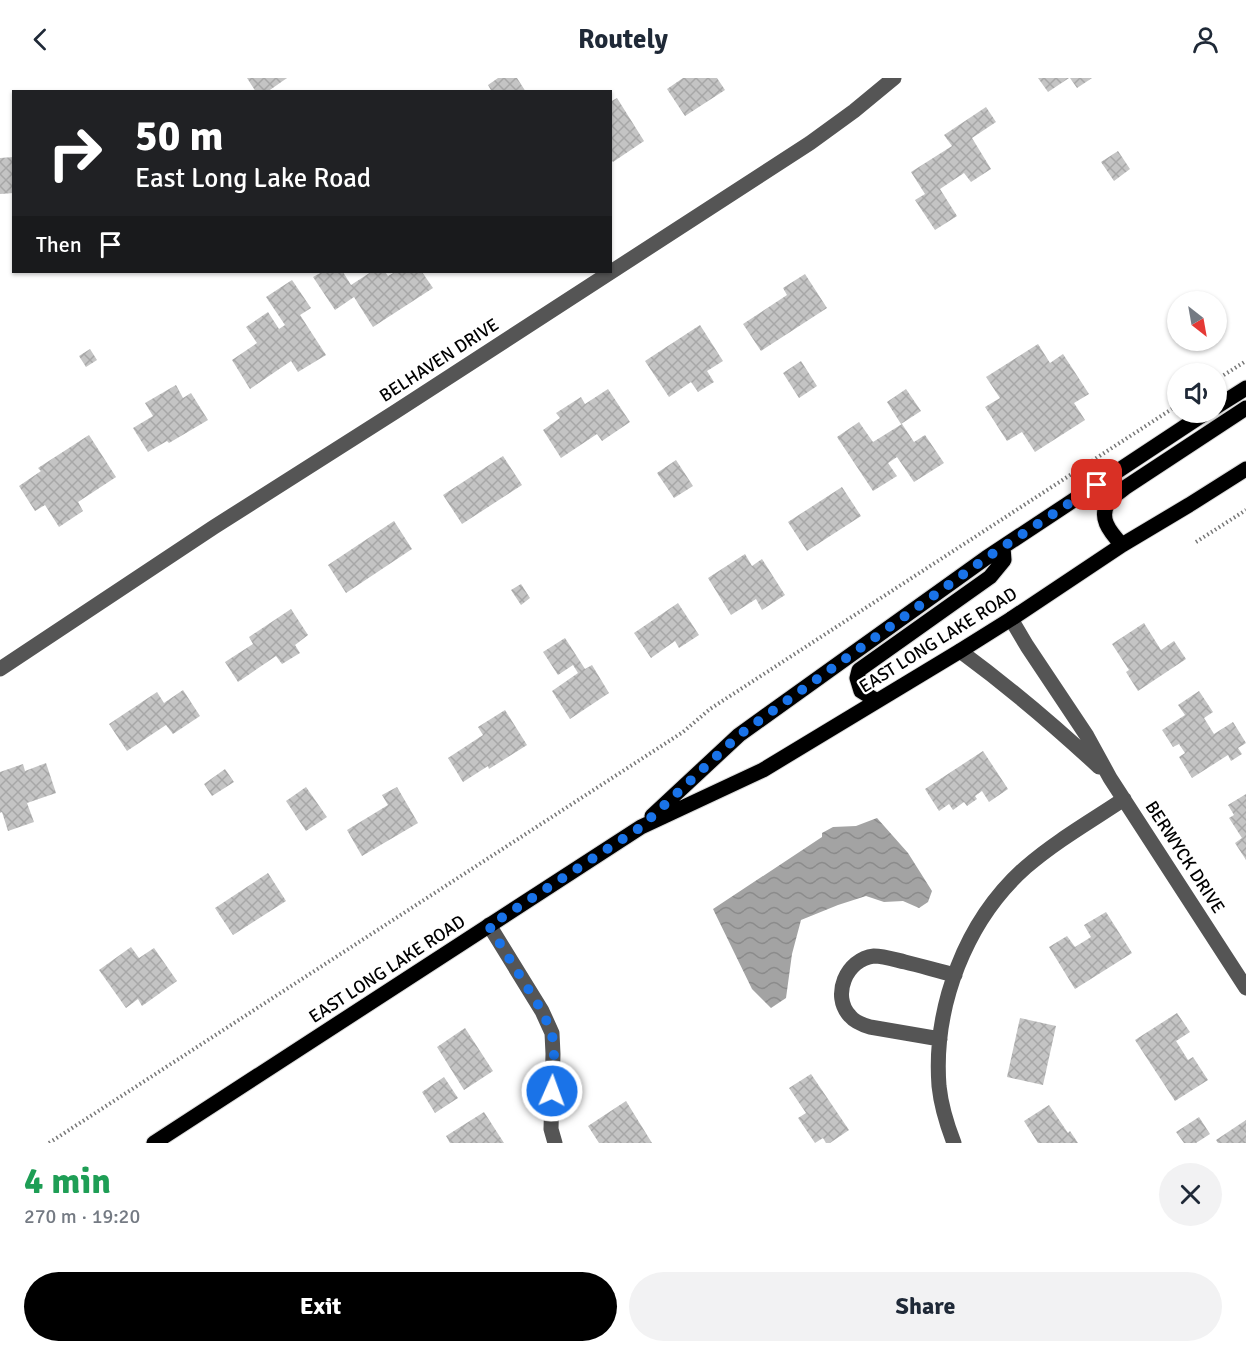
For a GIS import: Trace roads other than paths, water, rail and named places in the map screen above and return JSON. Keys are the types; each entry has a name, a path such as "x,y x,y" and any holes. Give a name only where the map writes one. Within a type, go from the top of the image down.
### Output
{"main road":[{"path":"1227,400 1246,388"},
{"path":"1122,545 1105,523 1104,512 1110,500 1246,408"},
{"name":"EAST LONG LAKE ROAD","path":"641,827 739,735 1002,547 1190,423"},
{"name":"EAST LONG LAKE ROAD","path":"154,1143 641,827 763,770 960,651 1122,545 1246,469"},
{"path":"877,701 861,691 857,678 859,670 990,577 1004,560 1002,547"}],"street":[{"name":"BELHAVEN DRIVE","path":"612,271 810,143 894,78"},
{"name":"BELHAVEN DRIVE","path":"0,669 214,527 609,273"},
{"name":"BERWYCK DRIVE","path":"1011,619 1087,736 1110,778 1246,988"},
{"name":"BERWYCK DRIVE","path":"960,651 1062,732 1110,778"},
{"path":"954,1143 939,1086 940,1040 944,1009 954,975 974,933 988,909 1025,867 1052,846 1124,799"},
{"path":"489,926 542,1011 552,1033 554,1054 551,1129 555,1143"},
{"path":"940,1040 861,1024 851,1018 845,1009 842,987 845,976 852,967 860,961 876,956 954,975"}],"water":[{"path":"877,818 908,853 932,891 928,902 919,908 903,901 884,902 866,896 801,920 792,954 786,998 771,1008 752,989 713,909 822,837 822,833 833,827 856,826"}]}
